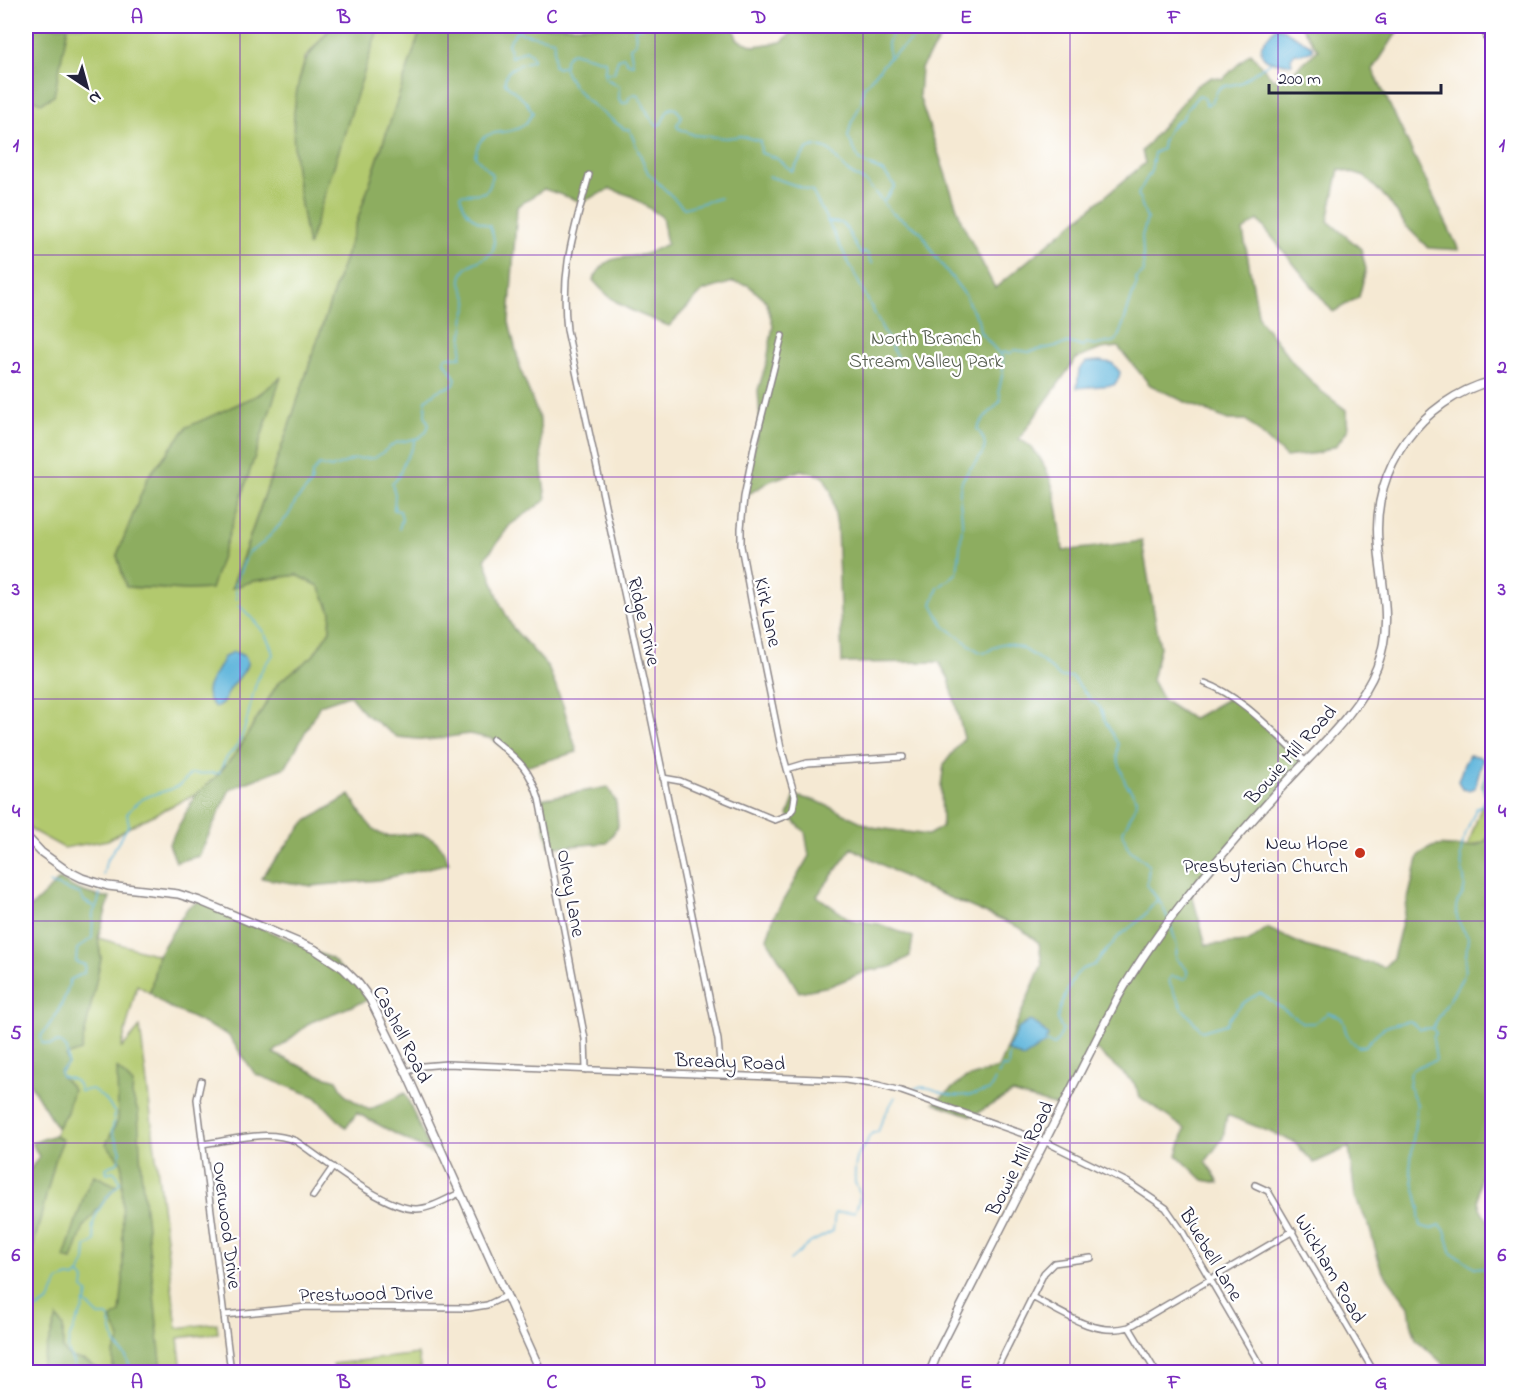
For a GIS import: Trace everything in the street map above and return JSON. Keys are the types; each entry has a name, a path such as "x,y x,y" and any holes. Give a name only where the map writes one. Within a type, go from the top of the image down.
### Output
{"street":[{"path":"1486,38 1492,34"},
{"name":"Ridge Drive","path":"589,175 565,270 565,313 718,1040 721,1074"},
{"name":"Kirk Lane","path":"663,778 680,781 775,820 788,815 793,809 795,796 787,769 741,546 744,497 760,420 782,336"},
{"name":"Bowie Mill Road","path":"930,1372 938,1352 1136,967 1161,928 1204,875 1355,705 1369,684 1379,658 1386,620 1386,596 1378,540 1378,519 1382,491 1394,460 1411,433 1433,411 1448,400 1492,381"},
{"path":"1205,683 1220,688 1305,761"},
{"name":"Olney Lane","path":"493,739 525,767 533,779 539,799 585,1039 586,1070"},
{"path":"787,769 807,763 903,757"},
{"name":"Cashell Road","path":"26,836 41,852 66,870 82,878 108,886 178,894 200,901 314,949 332,959 358,983 370,999 406,1072 542,1372"},
{"name":"Bready Road","path":"406,1072 423,1066 447,1064 845,1080 901,1091 1046,1142"},
{"name":"Overwood Drive","path":"201,1081 197,1099 231,1372"},
{"path":"202,1144 282,1135 296,1141 380,1198 403,1208 427,1208 460,1193"},
{"name":"Bluebell Lane","path":"1046,1142 1131,1184 1166,1208 1211,1279 1264,1372"},
{"path":"313,1196 333,1167"},
{"name":"Wickham Road","path":"1256,1185 1268,1191 1374,1372"},
{"path":"1032,1297 1093,1327 1112,1330 1129,1327 1293,1231"},
{"path":"1008,1372 997,1370 1044,1273 1051,1265 1091,1258"},
{"name":"Prestwood Drive","path":"224,1315 307,1307 469,1308 487,1305 506,1296"},
{"path":"1129,1327 1156,1372"}],"green space":[{"path":"26,26 332,26 305,58 297,93 373,43 379,26 422,26 290,423 232,587 253,581 297,575 319,586 331,612 330,630 313,656 278,683 237,752 214,779 196,794 108,840 64,848 31,830 26,823","holes":["266,389 211,589 126,587 117,555 148,478"]},
{"path":"26,26 68,26 54,96 41,103 26,97"},
{"path":"332,26 379,26 308,247 297,180 293,134 294,111 297,89 305,62"},
{"name":"North Branch Stream Valley Park","path":"422,26 733,26 737,39 754,46 781,42 800,26 946,26 947,28 921,68 919,96 962,223 995,288 1145,163 1142,151 1197,85 1212,77 1223,79 1250,53 1273,79 1287,77 1318,50 1301,26 1401,26 1373,70 1459,250 1428,248 1406,226 1388,200 1365,177 1339,169 1328,221 1361,249 1366,269 1359,297 1333,312 1258,220 1243,231 1259,319 1296,366 1321,391 1346,410 1348,429 1337,445 1318,453 1286,457 1246,420 1228,420 1150,385 1118,347 1101,349 1076,359 1019,439 1034,450 1048,473 1056,498 1063,551 1142,541 1160,647 1152,680 1163,700 1192,719 1231,697 1305,761 1191,891 1206,945 1248,942 1267,928 1305,946 1384,967 1393,958 1419,855 1434,846 1476,846 1488,838 1492,830 1492,1143 1482,1170 1478,1199 1479,1206 1492,1224 1492,1372 1448,1372 1442,1363 1416,1339 1409,1306 1381,1269 1369,1226 1355,1197 1349,1147 1314,1163 1293,1141 1227,1115 1223,1138 1206,1161 1219,1183 1203,1180 1177,1155 1185,1129 1140,1097 1134,1083 1093,1047 1063,1108 1012,1093 972,1116 934,1103 964,1079 998,1068 1042,964 1039,943 1020,928 915,883 852,848 817,896 851,920 879,924 913,937 910,956 891,967 867,971 830,986 799,992 767,939 774,916 809,856 805,832 788,815 795,796 817,801 872,827 928,835 942,827 941,786 944,764 964,738 949,679 939,662 842,663 837,527 831,491 823,476 801,470 770,481 744,497 760,420 758,390 767,361 773,325 766,301 748,285 733,282 703,291 669,326 619,303 593,280 604,265 610,261 645,254 667,244 662,217 631,196 610,189 582,202 544,189 517,207 509,322 521,371 540,420 546,500 510,525 485,559 501,605 513,628 548,667 563,705 577,752 525,767 493,739 469,734 428,740 397,737 364,713 349,695 320,705 286,767 230,789 199,856 176,862 169,844 196,794 214,779 237,752 278,683 313,656 330,630 331,612 319,586 297,575 253,581 232,588 290,423"},
{"path":"281,377 211,589 126,587 117,555 148,477 187,427 260,394"},
{"path":"1492,752 1492,834 1485,841 1467,848 1485,796 1482,785"},
{"path":"608,787 616,802 618,826 607,843 549,846 539,799"},
{"path":"350,795 364,818 378,832 387,836 419,834 432,838 441,847 449,863 379,880 311,886 261,878 305,822"},
{"path":"60,879 84,892 110,897 98,938 101,959 81,1051 66,1056 68,1064 60,1072 73,1089 67,1112 57,1128 26,1077 26,912"},
{"path":"200,901 332,959 370,999 311,1022 273,1053 317,1074 337,1080 346,1096 369,1110 405,1093 431,1153 357,1113 346,1128 316,1097 255,1074 228,1035 165,1005 150,993 158,955 188,907"},
{"path":"98,938 158,955 150,993 137,985 121,1049 140,1027 177,1328 217,1323 218,1333 178,1338 182,1372 26,1372 26,1175 55,1136 67,1112 60,1072 65,1068 66,1056 101,959"},
{"path":"117,1068 133,1084 132,1095 138,1111 141,1170 162,1372 110,1372 113,1370 113,1356 120,1338 111,1319 120,1313 123,1280 122,1163 106,1144 118,1120"},
{"path":"54,1135 63,1140 56,1157 26,1275 26,1175 39,1157 32,1143"},
{"path":"94,1175 117,1186 84,1226 72,1260 64,1258 86,1190"},
{"path":"57,1317 63,1327 63,1349 70,1357 86,1361 102,1372 56,1372 40,1369"},
{"path":"418,1354 421,1372 335,1372 333,1364"}],"water":[{"path":"1277,26 1312,46 1313,50 1301,54 1295,53 1291,58 1292,64 1276,63 1266,59 1261,51 1262,44"},
{"path":"1086,362 1112,363 1120,372 1114,385 1077,388 1079,370"},
{"path":"233,652 242,655 247,663 223,702 215,707 209,700 207,688 223,658"},
{"path":"1469,755 1483,759 1475,788 1468,790 1462,789 1458,781"},
{"path":"1030,1021 1039,1026 1048,1036 1044,1044 1023,1058 1007,1050 1019,1028"}],"waterway":[{"path":"516,26 521,33 554,40 554,66 558,68 565,66 565,59 572,52 605,61 605,78 619,86 619,99 622,103 627,103 630,96 636,94 650,118 657,125 661,124 668,110 676,109 681,115 681,120 677,124 678,128 694,135 726,138 741,136 760,141 761,153 776,158 792,171 807,149 815,146 829,150 847,171 867,183 892,213 921,232 935,256 966,296 978,319 980,332 1002,357 1003,371 999,390 1001,400 982,420 977,429 985,445 983,451 961,484 962,526 957,573 938,588 932,604 944,626 978,651 984,653 1001,644 1016,646 1033,655 1060,677 1072,677 1100,707 1118,744 1117,757 1125,782 1137,799 1123,831 1125,840 1130,850 1149,866 1147,885 1162,905 1168,919"},
{"path":"604,73 614,73 618,59 624,57 628,63 633,64 630,47 636,43 635,28 644,26"},
{"path":"889,58 888,43 895,26"},
{"path":"237,599 235,583 248,553 263,543 288,516 296,501 311,484 312,474 319,465 331,468 355,459 375,458 395,443 419,438 426,432 429,425 425,415 426,400 437,391 454,385 456,379 444,360 446,357 461,357 468,303 462,285 462,275 466,268 491,254 494,248 490,226 470,215 460,195 482,193 489,188 492,174 475,156 482,139 488,135 517,129 524,125 533,113 527,103 505,83 510,70 533,60 531,54 526,50 511,57 508,43 517,31"},
{"path":"884,201 895,186 884,172 860,161 848,137 851,124 862,101 863,88 889,58 921,32"},
{"path":"1000,354 1004,352 1009,354 1015,350 1029,352 1070,343 1083,347 1085,343 1097,345 1116,341 1137,284 1136,279 1144,272 1142,236 1147,219 1138,194 1151,171 1154,153 1162,149 1168,131 1182,119 1199,95 1205,99 1206,105 1211,103 1219,88 1242,82 1271,62"},
{"path":"564,68 581,95 624,129 629,129 648,173 684,208 720,198"},
{"path":"768,176 812,191 900,363"},
{"path":"829,222 842,223 861,254 865,252 869,255 873,264"},
{"path":"399,529 402,519 400,511 394,510 395,494 392,484 399,476 415,440"},
{"path":"103,875 106,862 129,825 127,814 135,805 152,795 176,787 190,774 219,773 225,760 240,741 256,684 273,655 264,633 239,605"},
{"path":"1433,1027 1464,975 1468,937 1460,925 1456,912 1457,903 1463,894 1465,885 1461,858 1462,847 1476,808 1482,805 1485,796 1482,785 1492,752"},
{"path":"49,883 80,894 84,901 94,907"},
{"path":"100,893 93,913 92,938 77,949 76,962 85,965 84,973 70,980 59,1010 41,1036 42,1043 50,1045 59,1042 67,1049 68,1064 60,1072 61,1076 76,1082 80,1091 92,1089 105,1099 115,1113 112,1131 121,1151 118,1162 106,1168 107,1173 113,1171 117,1175 120,1183 107,1197 94,1220 95,1241 86,1247 85,1261 79,1274 84,1280 83,1289 88,1293 86,1303 99,1316 109,1318 115,1343 126,1357 132,1372"},
{"path":"1044,1042 1055,1045 1063,1030 1057,1020 1063,1000 1075,976 1082,969 1094,965 1119,936 1141,919 1157,900"},
{"path":"1170,923 1177,946 1176,958 1187,970 1187,977 1183,979 1172,976 1169,980 1170,984 1183,1009 1202,1031 1226,1024 1240,1006 1260,993 1303,1023 1314,1023 1328,1013 1338,1017 1342,1020 1348,1036 1358,1047 1365,1046 1384,1028 1395,1024 1410,1021 1419,1029 1432,1028 1436,1033 1433,1038 1436,1060 1411,1071 1409,1087 1417,1104 1410,1169 1420,1209 1421,1226 1431,1229 1440,1225 1445,1230 1452,1254 1474,1267 1492,1270"},
{"path":"998,1075 1003,1066 1008,1067 1009,1055 1012,1053"},
{"path":"915,1088 930,1088 952,1095 967,1095 990,1090 995,1080"},
{"path":"790,1260 810,1243 833,1231 835,1213 855,1212 860,1197 855,1183 857,1157 866,1145 869,1136 878,1132 895,1097"},
{"path":"26,1316 49,1301 58,1281 69,1277 75,1278 79,1274"},
{"path":"74,1368 68,1343 85,1302"}],"place":[{"name":"New Hope Presbyterian Church","path":"1360,853"}]}
